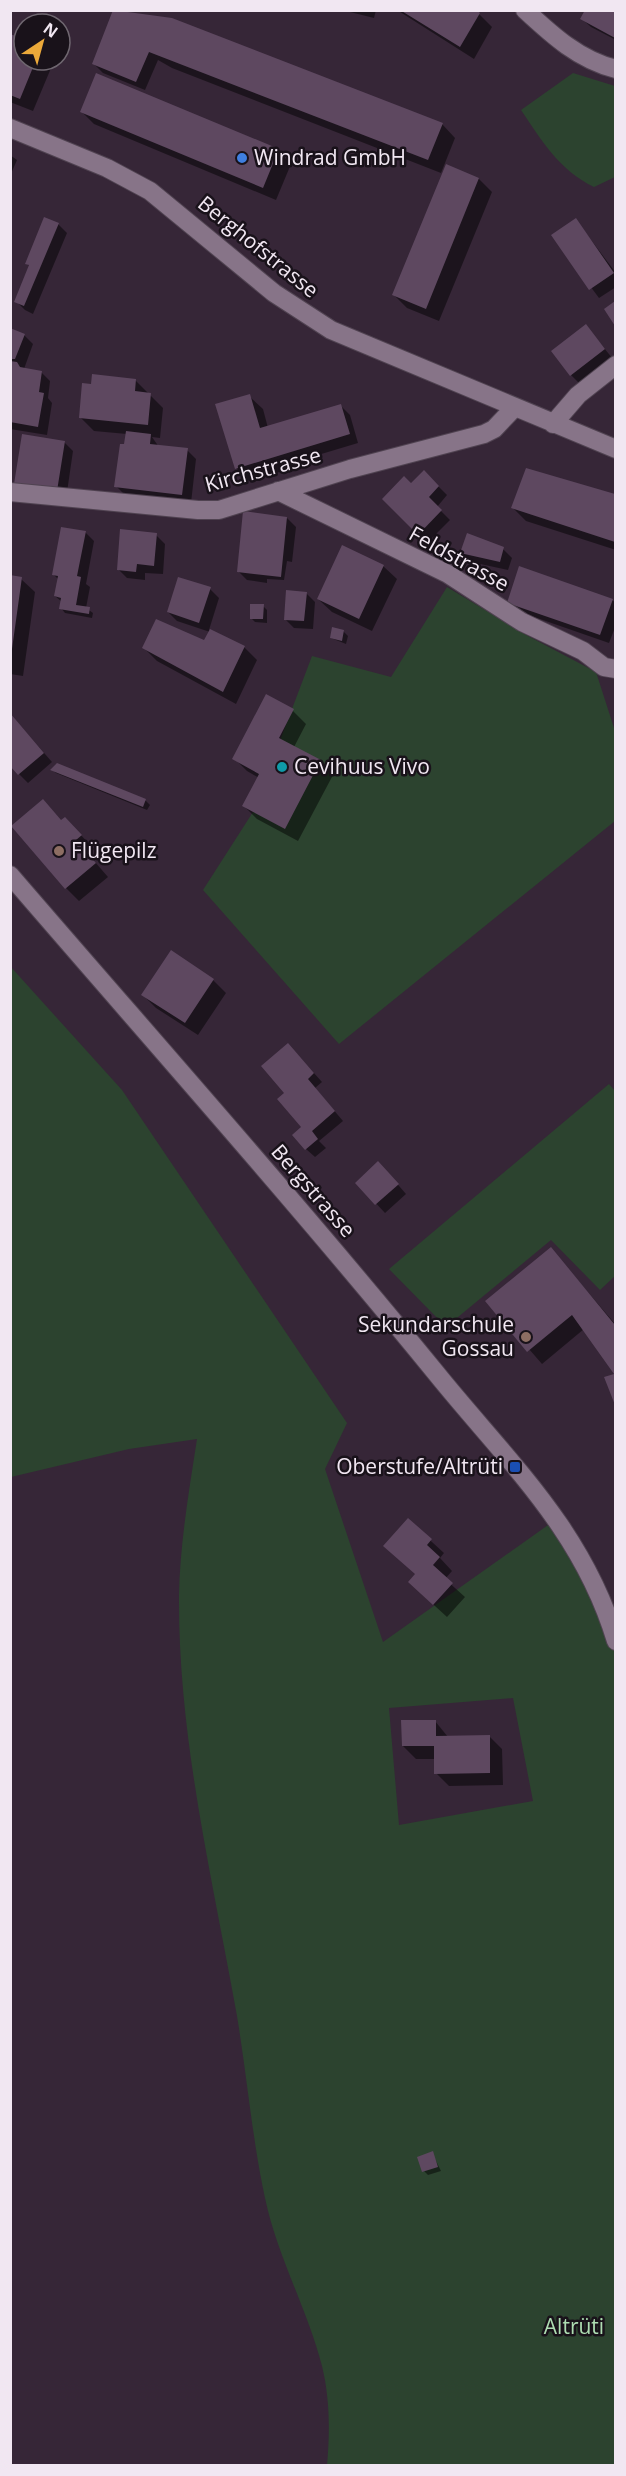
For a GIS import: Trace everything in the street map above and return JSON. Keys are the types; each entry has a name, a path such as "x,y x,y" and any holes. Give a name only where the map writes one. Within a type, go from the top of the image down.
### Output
{"street":[{"path":"525,10 577,53 615,69"},
{"name":"Berghofstrasse","path":"10,128 107,168 150,191 274,293 324,326 615,449"},
{"path":"553,424 578,395 615,365"},
{"name":"Kirchstrasse","path":"10,492 219,510 350,469 484,434 494,429 514,408"},
{"name":"Feldstrasse","path":"278,491 448,574 522,622 584,651 604,667 615,669"},
{"name":"Bergstrasse","path":"10,875 359,1278 468,1413 547,1504 573,1542 592,1580 615,1641"}],"green space":[{"path":"573,73 615,86 615,177 594,187 571,172 552,154 521,110"},
{"path":"447,587 528,636 596,672 615,731 615,821 339,1044 203,890 253,812 312,656 391,677"},
{"name":"Altrüti","path":"10,966 122,1090 347,1423 325,1469 383,1642 558,1518 616,1641 615,2465 327,2465 329,2416 325,2378 316,2345 277,2241 265,2198 237,2016 207,1859 190,1754 180,1648 179,1595 183,1537 197,1439 129,1449 11,1477","holes":["513,1698 533,1801 399,1825 389,1708"]},
{"path":"609,1084 616,1092 615,1276 600,1290 551,1240 446,1327 389,1269"}],"building":[{"path":"113,10 172,18 443,123 428,160 149,52 136,82 92,64"},
{"path":"400,10 477,10 480,13 460,47"},
{"path":"585,10 615,10 615,38 580,19"},
{"path":"10,34 12,35 12,72 31,72 20,99 10,95"},
{"path":"96,73 279,149 263,188 80,112"},
{"path":"446,164 479,178 426,309 392,295"},
{"path":"44,217 59,223 24,306 14,302 29,265 25,264"},
{"path":"576,218 614,273 589,290 551,235"},
{"path":"615,301 615,326 604,309"},
{"path":"586,324 605,349 570,376 551,351"},
{"path":"10,328 25,334 15,359 10,359"},
{"path":"10,361 17,362 20,367 42,371 39,392 44,393 38,427 10,422"},
{"path":"92,374 136,379 135,391 151,393 148,425 79,418 82,383 91,384"},
{"path":"250,394 260,428 341,404 350,434 235,469 215,404"},
{"path":"126,431 151,434 150,444 188,448 182,495 114,487 120,444 124,444"},
{"path":"22,434 65,441 57,491 14,484"},
{"path":"526,468 615,494 615,542 511,508"},
{"path":"424,470 439,486 429,497 442,510 418,535 382,499 404,476 411,483"},
{"path":"243,511 287,517 281,577 237,572"},
{"path":"61,527 86,531 77,576 81,577 76,605 90,607 89,614 59,609 61,598 54,596 58,576 52,575"},
{"path":"120,529 157,533 154,566 137,564 136,572 117,570"},
{"path":"467,533 504,547 500,562 460,553"},
{"path":"342,545 384,565 359,619 317,599"},
{"path":"519,566 613,599 600,635 507,603"},
{"path":"10,575 22,577 12,649 10,649"},
{"path":"178,577 211,587 199,623 167,612"},
{"path":"286,590 307,592 304,621 284,620"},
{"path":"250,604 264,604 263,619 250,619"},
{"path":"156,619 204,640 210,629 245,646 223,692 142,648"},
{"path":"332,627 344,630 342,641 330,638"},
{"name":"Cevihuus Vivo","path":"266,694 294,709 279,738 321,760 285,829 242,806 259,774 232,759"},
{"path":"10,713 44,753 18,775 10,766"},
{"path":"57,763 146,799 143,807 50,770"},
{"name":"Flügepilz","path":"43,799 61,820 65,817 82,835 76,840 96,863 65,889 11,826"},
{"path":"171,950 214,979 185,1023 141,995"},
{"path":"288,1043 314,1073 308,1079 335,1111 312,1131 318,1139 305,1150 292,1135 301,1127 277,1099 284,1093 261,1066"},
{"path":"378,1161 399,1184 375,1205 355,1183"},
{"path":"551,1247 615,1325 615,1405 604,1377 614,1374 572,1315 527,1352 485,1301"},
{"path":"408,1518 432,1539 427,1545 440,1557 433,1565 453,1583 433,1605 408,1582 415,1574 383,1546"},
{"path":"401,1720 436,1720 436,1736 490,1735 490,1773 434,1774 434,1746 402,1746"},
{"path":"433,2151 438,2167 422,2172 417,2157"}],"place":[{"name":"Windrad GmbH","path":"242,158"},
{"name":"Cevihuus Vivo","path":"282,767"},
{"name":"Flügepilz","path":"59,851"},
{"name":"Sekundarschule Gossau","path":"526,1337"},
{"name":"Oberstufe/Altrüti","path":"515,1467"}]}
